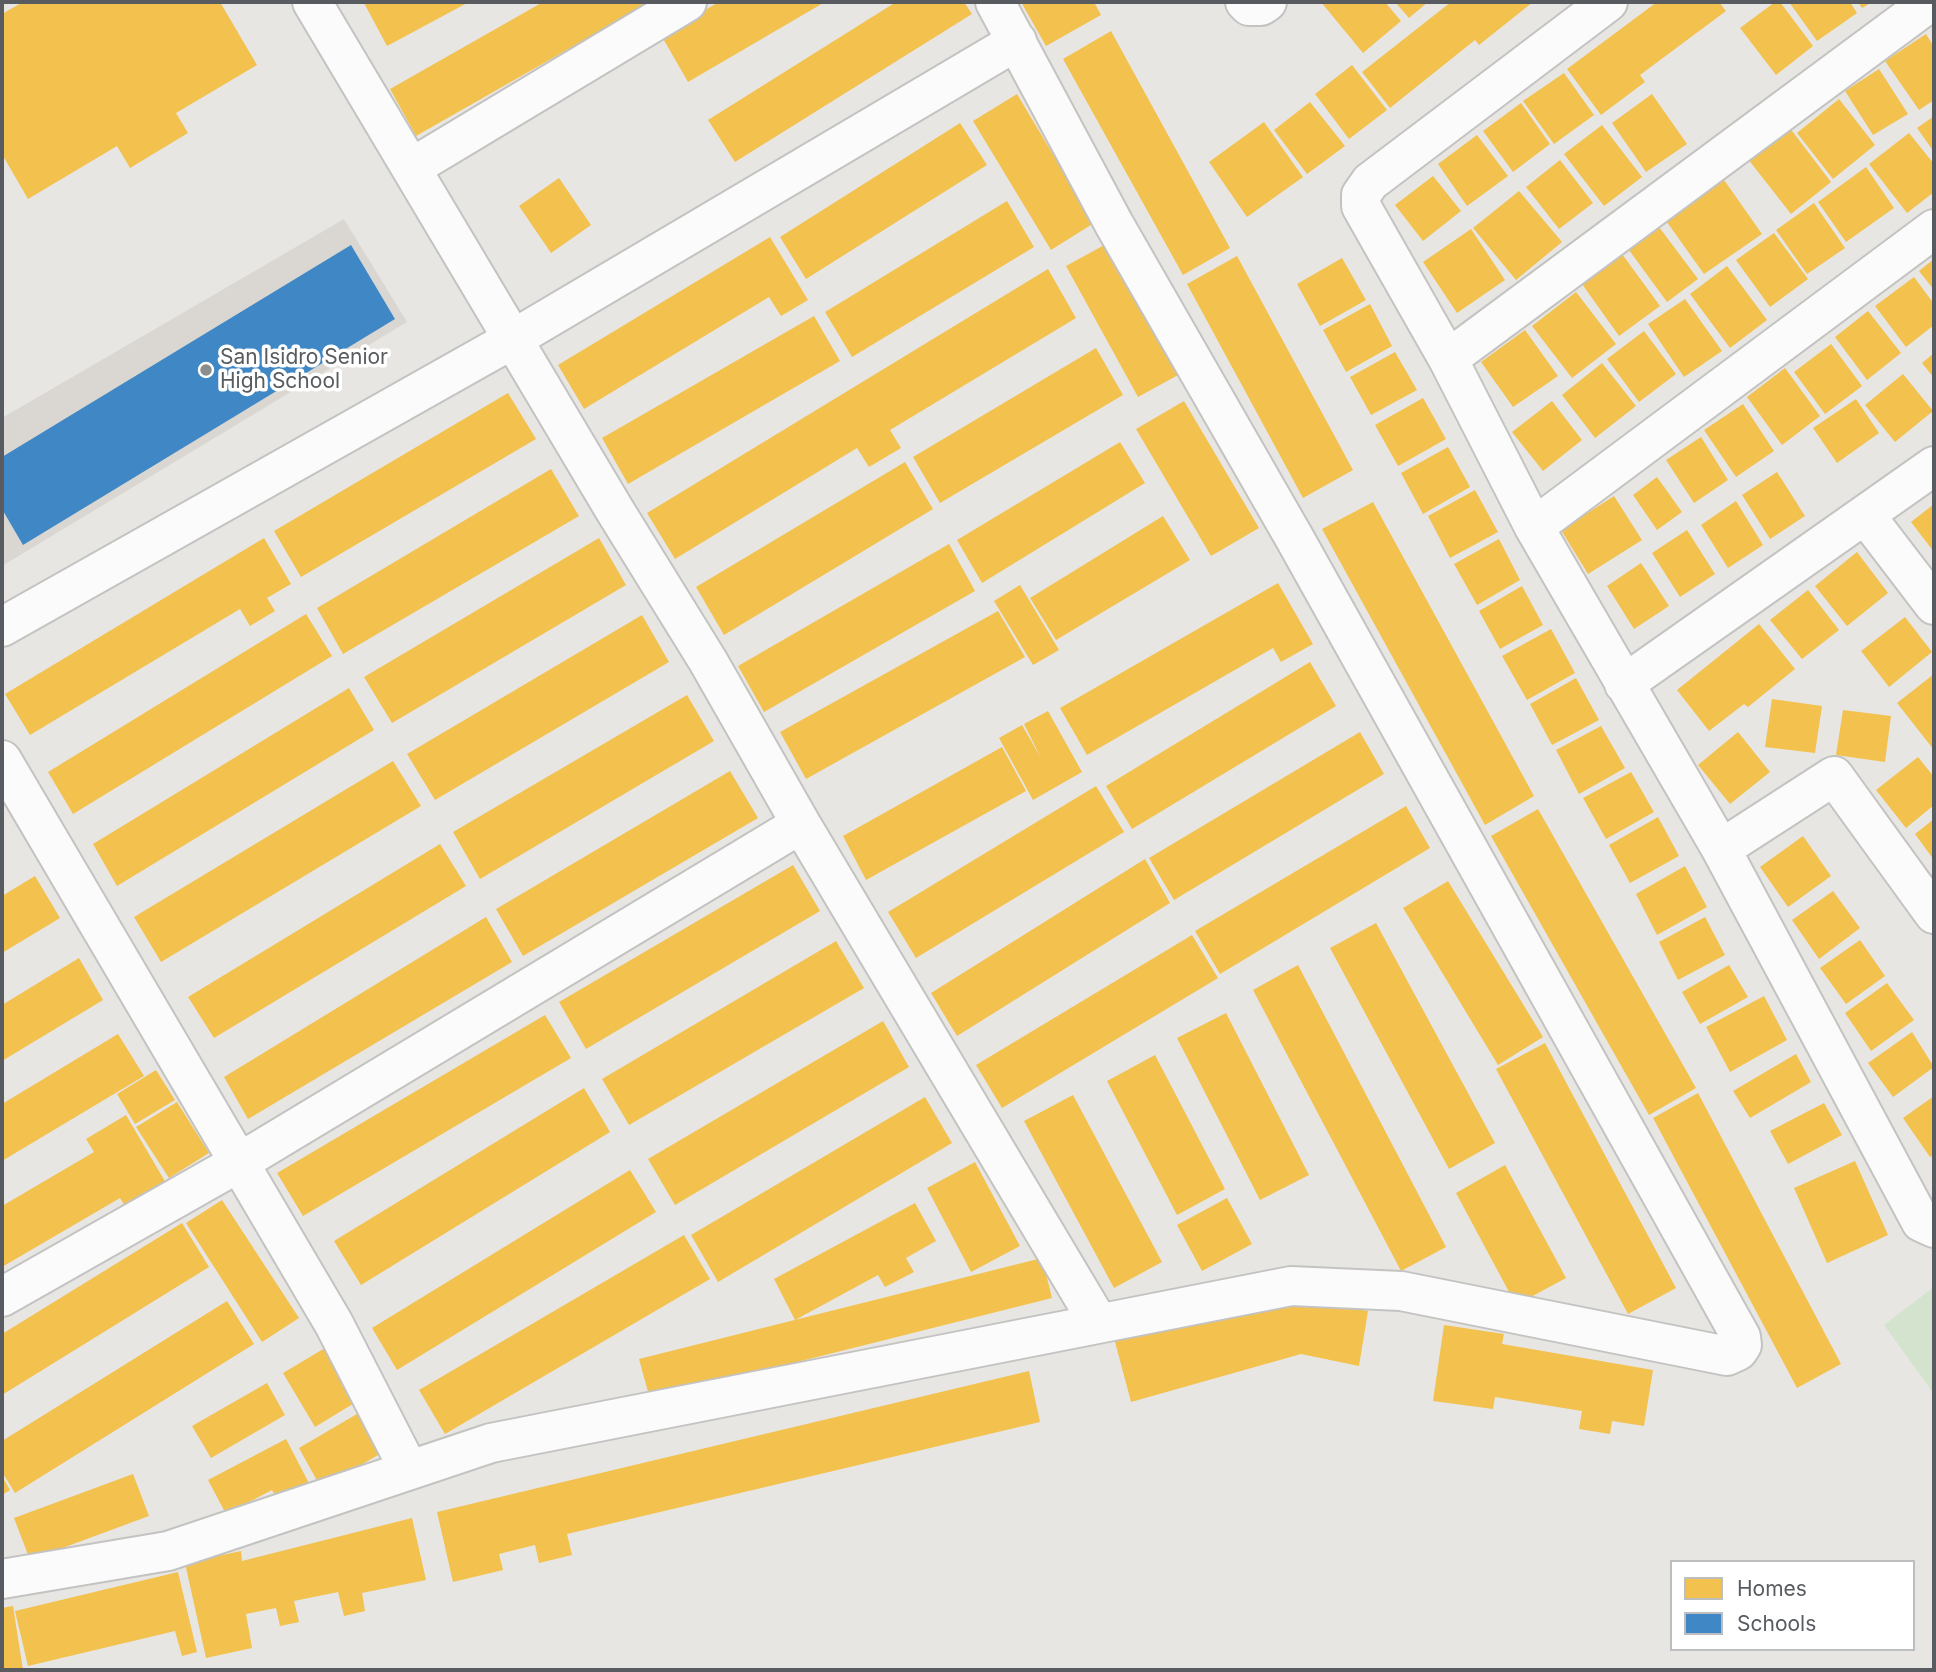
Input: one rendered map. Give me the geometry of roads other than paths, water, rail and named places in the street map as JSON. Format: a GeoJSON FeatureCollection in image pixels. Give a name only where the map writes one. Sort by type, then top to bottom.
{"type":"FeatureCollection","features":[{"type":"Feature","properties":{"kind":"street"},"geometry":{"type":"LineString","coordinates":[[411,167],[687,2]]}},
{"type":"Feature","properties":{"kind":"street"},"geometry":{"type":"LineString","coordinates":[[2,1579],[168,1551],[491,1443],[1291,1286],[1402,1291],[1727,1356],[1733,1355],[1742,1345],[1741,1337],[1301,551],[1114,224],[995,2]]}},
{"type":"Feature","properties":{"kind":"street"},"geometry":{"type":"LineString","coordinates":[[1245,2],[1250,6],[1261,6],[1267,2]]}},
{"type":"Feature","properties":{"kind":"street"},"geometry":{"type":"LineString","coordinates":[[1608,2],[1370,182],[1360,195],[1361,206],[1448,359],[1534,527],[1721,849],[1920,1222],[1934,1228]]}},
{"type":"Feature","properties":{"kind":"street"},"geometry":{"type":"LineString","coordinates":[[1448,359],[1930,2]]}},
{"type":"Feature","properties":{"kind":"street"},"geometry":{"type":"LineString","coordinates":[[323,5],[411,167],[708,661],[801,824],[1098,1322]]}},
{"type":"Feature","properties":{"kind":"street"},"geometry":{"type":"LineString","coordinates":[[2,627],[513,339],[1017,41]]}},
{"type":"Feature","properties":{"kind":"street"},"geometry":{"type":"LineString","coordinates":[[1534,527],[1934,229]]}},
{"type":"Feature","properties":{"kind":"street"},"geometry":{"type":"LineString","coordinates":[[1625,684],[1867,516],[1934,466]]}},
{"type":"Feature","properties":{"kind":"street"},"geometry":{"type":"LineString","coordinates":[[1867,516],[1934,605]]}},
{"type":"Feature","properties":{"kind":"street"},"geometry":{"type":"LineString","coordinates":[[2,760],[334,1324],[409,1470]]}},
{"type":"Feature","properties":{"kind":"street"},"geometry":{"type":"LineString","coordinates":[[1721,849],[1833,776],[1934,914]]}},
{"type":"Feature","properties":{"kind":"street"},"geometry":{"type":"LineString","coordinates":[[2,1297],[240,1162],[801,824]]}},
{"type":"Feature","properties":{"kind":"place","name":"San Isidro Senior High School"},"geometry":{"type":"Point","coordinates":[206,370]}}]}
